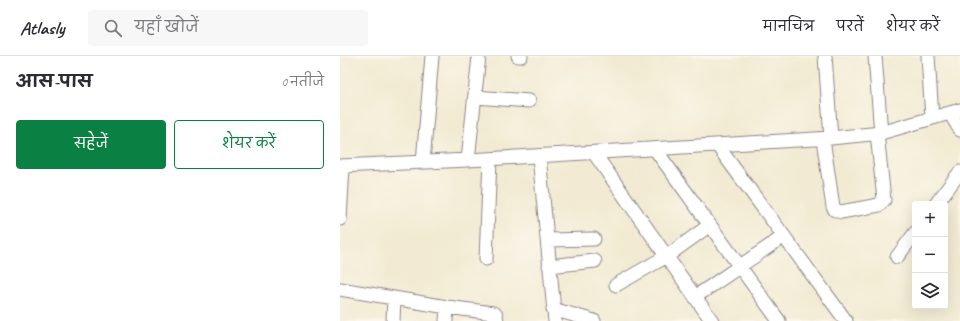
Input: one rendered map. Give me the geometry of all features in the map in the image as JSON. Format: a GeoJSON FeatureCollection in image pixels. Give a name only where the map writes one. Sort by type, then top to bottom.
{"type":"FeatureCollection","features":[{"type":"Feature","properties":{"kind":"street"},"geometry":{"type":"LineString","coordinates":[[423,162],[432,56]]}},
{"type":"Feature","properties":{"kind":"street"},"geometry":{"type":"LineString","coordinates":[[468,160],[479,56]]}},
{"type":"Feature","properties":{"kind":"street"},"geometry":{"type":"LineString","coordinates":[[825,56],[827,138],[833,207],[835,210],[841,212],[879,205],[884,200],[875,56]]}},
{"type":"Feature","properties":{"kind":"street"},"geometry":{"type":"LineString","coordinates":[[928,56],[932,118]]}},
{"type":"Feature","properties":{"kind":"street"},"geometry":{"type":"LineString","coordinates":[[475,97],[529,101]]}},
{"type":"Feature","properties":{"kind":"street"},"geometry":{"type":"LineString","coordinates":[[340,219],[342,166],[594,153],[827,138],[879,133],[955,112],[960,130]]}},
{"type":"Feature","properties":{"kind":"street"},"geometry":{"type":"LineString","coordinates":[[717,145],[846,321]]}},
{"type":"Feature","properties":{"kind":"street"},"geometry":{"type":"LineString","coordinates":[[655,149],[779,321]]}},
{"type":"Feature","properties":{"kind":"street"},"geometry":{"type":"LineString","coordinates":[[594,153],[712,321]]}},
{"type":"Feature","properties":{"kind":"street"},"geometry":{"type":"LineString","coordinates":[[539,156],[554,315],[594,321]]}},
{"type":"Feature","properties":{"kind":"street"},"geometry":{"type":"LineString","coordinates":[[486,259],[490,159]]}},
{"type":"Feature","properties":{"kind":"street"},"geometry":{"type":"LineString","coordinates":[[938,201],[960,172]]}},
{"type":"Feature","properties":{"kind":"street"},"geometry":{"type":"LineString","coordinates":[[616,285],[666,256],[710,225]]}},
{"type":"Feature","properties":{"kind":"street"},"geometry":{"type":"LineString","coordinates":[[695,297],[784,236]]}},
{"type":"Feature","properties":{"kind":"street"},"geometry":{"type":"LineString","coordinates":[[896,257],[912,237]]}},
{"type":"Feature","properties":{"kind":"street"},"geometry":{"type":"LineString","coordinates":[[547,240],[594,239]]}},
{"type":"Feature","properties":{"kind":"street"},"geometry":{"type":"LineString","coordinates":[[550,266],[595,261]]}},
{"type":"Feature","properties":{"kind":"street"},"geometry":{"type":"LineString","coordinates":[[340,289],[492,313],[496,315],[497,321]]}},
{"type":"Feature","properties":{"kind":"street"},"geometry":{"type":"LineString","coordinates":[[393,321],[394,298]]}},
{"type":"Feature","properties":{"kind":"street"},"geometry":{"type":"LineString","coordinates":[[446,321],[447,307]]}}]}
